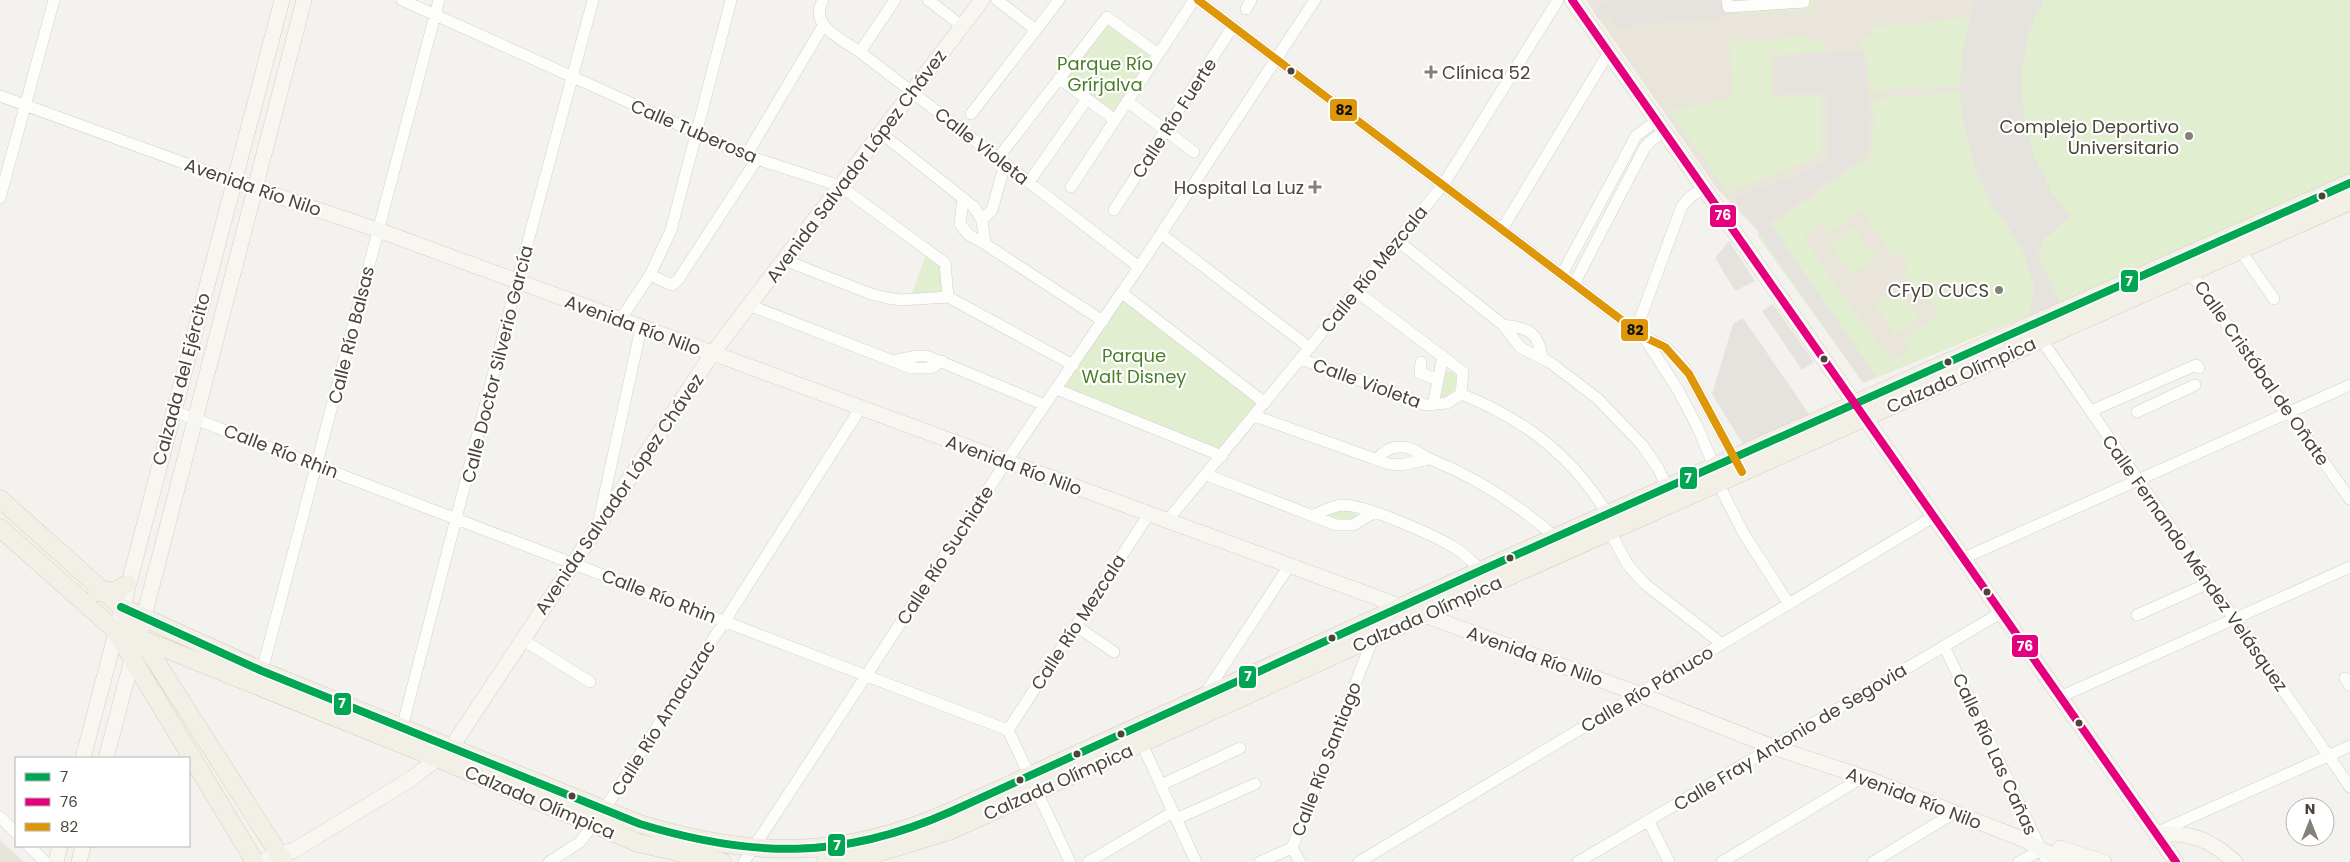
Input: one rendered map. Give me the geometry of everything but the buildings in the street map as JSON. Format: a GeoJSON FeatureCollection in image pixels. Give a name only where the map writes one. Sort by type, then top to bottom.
{"type":"FeatureCollection","features":[{"type":"Feature","properties":{"kind":"main road","name":"Calzada Olímpica"},"geometry":{"type":"LineString","coordinates":[[115,630],[445,753],[674,835],[748,855],[815,848],[885,836],[929,822],[1142,744],[1422,615],[1609,523],[2346,197]]}},
{"type":"Feature","properties":{"kind":"main road","name":"Calzada Olímpica"},"geometry":{"type":"LineString","coordinates":[[1861,410],[2041,339],[2240,250],[2346,197]]}},
{"type":"Feature","properties":{"kind":"main road","name":"Calzada Olímpica"},"geometry":{"type":"LineString","coordinates":[[826,862],[852,860],[903,847],[949,831],[1033,784],[1204,697],[1556,538],[1609,523],[1667,487],[1716,475]]}},
{"type":"Feature","properties":{"kind":"main road"},"geometry":{"type":"LineString","coordinates":[[0,499],[121,607],[139,638],[285,857]]}},
{"type":"Feature","properties":{"kind":"main road"},"geometry":{"type":"LineString","coordinates":[[0,528],[115,630],[255,862]]}},
{"type":"Feature","properties":{"kind":"main road"},"geometry":{"type":"LineString","coordinates":[[72,591],[106,593],[118,590],[127,584]]}},
{"type":"Feature","properties":{"kind":"main road","name":"Calzada Olímpica"},"geometry":{"type":"LineString","coordinates":[[121,607],[262,671],[402,728],[445,753],[593,825],[638,843],[722,862]]}},
{"type":"Feature","properties":{"kind":"street"},"geometry":{"type":"LineString","coordinates":[[0,198],[54,0]]}},
{"type":"Feature","properties":{"kind":"street","name":"Calzada del Ejército"},"geometry":{"type":"LineString","coordinates":[[82,757],[282,0]]}},
{"type":"Feature","properties":{"kind":"street","name":"Calzada del Ejército"},"geometry":{"type":"LineString","coordinates":[[106,757],[139,638],[304,0]]}},
{"type":"Feature","properties":{"kind":"street","name":"Calle Tuberosa"},"geometry":{"type":"LineString","coordinates":[[402,0],[695,132],[752,156],[840,186],[945,263],[948,297]]}},
{"type":"Feature","properties":{"kind":"street","name":"Calle Río Balsas"},"geometry":{"type":"LineString","coordinates":[[262,671],[318,465],[439,0]]}},
{"type":"Feature","properties":{"kind":"street","name":"Calle Doctor Silverio García"},"geometry":{"type":"LineString","coordinates":[[402,728],[517,282],[593,0]]}},
{"type":"Feature","properties":{"kind":"street"},"geometry":{"type":"LineString","coordinates":[[620,320],[650,275],[671,230],[695,132],[732,0]]}},
{"type":"Feature","properties":{"kind":"street"},"geometry":{"type":"LineString","coordinates":[[650,275],[672,285],[678,280],[752,156],[823,26],[818,17],[819,6],[823,0]]}},
{"type":"Feature","properties":{"kind":"street"},"geometry":{"type":"LineString","coordinates":[[860,52],[895,0]]}},
{"type":"Feature","properties":{"kind":"street"},"geometry":{"type":"LineString","coordinates":[[928,0],[962,26]]}},
{"type":"Feature","properties":{"kind":"street","name":"Avenida Salvador López Chávez"},"geometry":{"type":"LineString","coordinates":[[262,862],[285,857],[411,779],[445,753],[523,640],[712,354],[982,0]]}},
{"type":"Feature","properties":{"kind":"street"},"geometry":{"type":"LineString","coordinates":[[997,0],[1036,30]]}},
{"type":"Feature","properties":{"kind":"street"},"geometry":{"type":"LineString","coordinates":[[971,114],[1059,0]]}},
{"type":"Feature","properties":{"kind":"street"},"geometry":{"type":"LineString","coordinates":[[1071,187],[1194,0]]}},
{"type":"Feature","properties":{"kind":"street"},"geometry":{"type":"LineString","coordinates":[[1198,0],[1640,334],[1665,347],[1678,359],[1689,374],[1739,465]]}},
{"type":"Feature","properties":{"kind":"street","name":"Calle Río Suchiate"},"geometry":{"type":"LineString","coordinates":[[748,855],[1006,462],[1122,293],[1315,0]]}},
{"type":"Feature","properties":{"kind":"street","name":"Calle Río Mezcala"},"geometry":{"type":"LineString","coordinates":[[1167,521],[1207,475],[1443,185],[1558,0]]}},
{"type":"Feature","properties":{"kind":"street"},"geometry":{"type":"LineString","coordinates":[[1572,0],[2176,862]]}},
{"type":"Feature","properties":{"kind":"street"},"geometry":{"type":"LineString","coordinates":[[1727,0],[1728,8],[1804,2],[1804,0]]}},
{"type":"Feature","properties":{"kind":"street"},"geometry":{"type":"LineString","coordinates":[[982,220],[992,210],[1002,161],[1059,78],[1107,16],[1158,54]]}},
{"type":"Feature","properties":{"kind":"street","name":"Calle Violeta"},"geometry":{"type":"LineString","coordinates":[[823,26],[860,52],[1139,267]]}},
{"type":"Feature","properties":{"kind":"street","name":"Calle Río Fuerte"},"geometry":{"type":"LineString","coordinates":[[1114,210],[1233,26]]}},
{"type":"Feature","properties":{"kind":"street"},"geometry":{"type":"LineString","coordinates":[[1502,229],[1609,52]]}},
{"type":"Feature","properties":{"kind":"street"},"geometry":{"type":"LineString","coordinates":[[1059,78],[1115,120]]}},
{"type":"Feature","properties":{"kind":"street","name":"Avenida Río Nilo"},"geometry":{"type":"LineString","coordinates":[[0,96],[233,182],[256,188],[378,230],[860,409],[1639,694],[1773,747],[1863,777],[2072,862]]}},
{"type":"Feature","properties":{"kind":"street"},"geometry":{"type":"LineString","coordinates":[[1029,182],[1087,99]]}},
{"type":"Feature","properties":{"kind":"street"},"geometry":{"type":"LineString","coordinates":[[1127,101],[1194,152]]}},
{"type":"Feature","properties":{"kind":"street"},"geometry":{"type":"LineString","coordinates":[[1562,274],[1636,136],[1661,126]]}},
{"type":"Feature","properties":{"kind":"street"},"geometry":{"type":"LineString","coordinates":[[1574,284],[1645,148],[1661,126]]}},
{"type":"Feature","properties":{"kind":"street"},"geometry":{"type":"LineString","coordinates":[[881,133],[974,207],[982,220],[985,244]]}},
{"type":"Feature","properties":{"kind":"street"},"geometry":{"type":"LineString","coordinates":[[1640,334],[1682,206],[1691,196],[1705,188]]}},
{"type":"Feature","properties":{"kind":"street"},"geometry":{"type":"LineString","coordinates":[[963,198],[960,224],[969,235],[1103,321]]}},
{"type":"Feature","properties":{"kind":"street","name":"Calle Violeta"},"geometry":{"type":"LineString","coordinates":[[1161,234],[1310,348]]}},
{"type":"Feature","properties":{"kind":"street"},"geometry":{"type":"LineString","coordinates":[[1398,241],[1503,326],[1521,348],[1542,358],[1574,378],[1618,418],[1658,468],[1667,487]]}},
{"type":"Feature","properties":{"kind":"street"},"geometry":{"type":"LineString","coordinates":[[2240,250],[2274,299]]}},
{"type":"Feature","properties":{"kind":"street"},"geometry":{"type":"LineString","coordinates":[[784,260],[871,294],[887,298],[901,300],[948,297],[961,302],[1073,365]]}},
{"type":"Feature","properties":{"kind":"street","name":"Calle Cristóbal de Oñate"},"geometry":{"type":"LineString","coordinates":[[2190,272],[2350,499]]}},
{"type":"Feature","properties":{"kind":"street"},"geometry":{"type":"LineString","coordinates":[[1356,291],[1443,356],[1463,372],[1461,394],[1451,401],[1434,405],[1443,356]]}},
{"type":"Feature","properties":{"kind":"street"},"geometry":{"type":"LineString","coordinates":[[1122,293],[1265,403]]}},
{"type":"Feature","properties":{"kind":"street"},"geometry":{"type":"LineString","coordinates":[[749,305],[892,361],[921,369],[931,368],[942,362],[1045,405]]}},
{"type":"Feature","properties":{"kind":"street"},"geometry":{"type":"LineString","coordinates":[[1503,326],[1520,327],[1534,335],[1540,344],[1542,358]]}},
{"type":"Feature","properties":{"kind":"street"},"geometry":{"type":"LineString","coordinates":[[598,526],[641,328]]}},
{"type":"Feature","properties":{"kind":"street"},"geometry":{"type":"LineString","coordinates":[[1640,334],[1678,390],[1697,426],[1716,475],[1744,534],[1789,604]]}},
{"type":"Feature","properties":{"kind":"street","name":"Calle Fernando Méndez Velásquez"},"geometry":{"type":"LineString","coordinates":[[2041,339],[2350,787]]}},
{"type":"Feature","properties":{"kind":"street","name":"Calle Violeta"},"geometry":{"type":"LineString","coordinates":[[1301,359],[1426,405],[1434,405]]}},
{"type":"Feature","properties":{"kind":"street"},"geometry":{"type":"LineString","coordinates":[[1421,362],[1420,373],[1438,380]]}},
{"type":"Feature","properties":{"kind":"street"},"geometry":{"type":"LineString","coordinates":[[2091,412],[2196,365],[2199,368]]}},
{"type":"Feature","properties":{"kind":"street"},"geometry":{"type":"LineString","coordinates":[[2166,378],[2173,394]]}},
{"type":"Feature","properties":{"kind":"street"},"geometry":{"type":"LineString","coordinates":[[2137,412],[2195,385]]}},
{"type":"Feature","properties":{"kind":"street"},"geometry":{"type":"LineString","coordinates":[[1964,558],[2350,385]]}},
{"type":"Feature","properties":{"kind":"street"},"geometry":{"type":"LineString","coordinates":[[1056,389],[1222,456]]}},
{"type":"Feature","properties":{"kind":"street"},"geometry":{"type":"LineString","coordinates":[[1461,394],[1515,420],[1547,442],[1575,468],[1594,492],[1628,565],[1645,584],[1722,644]]}},
{"type":"Feature","properties":{"kind":"street","name":"Calle Río Amacuzac"},"geometry":{"type":"LineString","coordinates":[[549,862],[580,842],[604,810],[860,409]]}},
{"type":"Feature","properties":{"kind":"street","name":"Calle Río Rhin"},"geometry":{"type":"LineString","coordinates":[[174,411],[866,674],[1008,730]]}},
{"type":"Feature","properties":{"kind":"street"},"geometry":{"type":"LineString","coordinates":[[1255,416],[1389,464],[1402,465],[1429,458]]}},
{"type":"Feature","properties":{"kind":"street"},"geometry":{"type":"LineString","coordinates":[[1376,460],[1384,452],[1396,447],[1412,448],[1478,481],[1535,520],[1556,538]]}},
{"type":"Feature","properties":{"kind":"street"},"geometry":{"type":"LineString","coordinates":[[1207,475],[1336,525],[1348,527],[1373,513]]}},
{"type":"Feature","properties":{"kind":"street"},"geometry":{"type":"LineString","coordinates":[[1314,515],[1332,507],[1344,505],[1373,513],[1440,540],[1456,549],[1482,570]]}},
{"type":"Feature","properties":{"kind":"street","name":"Calle Río Mezcala"},"geometry":{"type":"LineString","coordinates":[[1008,730],[1149,514]]}},
{"type":"Feature","properties":{"kind":"street","name":"Calle Río Pánuco"},"geometry":{"type":"LineString","coordinates":[[1359,862],[1935,516]]}},
{"type":"Feature","properties":{"kind":"street"},"geometry":{"type":"LineString","coordinates":[[1204,697],[1289,566]]}},
{"type":"Feature","properties":{"kind":"street"},"geometry":{"type":"LineString","coordinates":[[2060,697],[2350,567]]}},
{"type":"Feature","properties":{"kind":"street"},"geometry":{"type":"LineString","coordinates":[[2137,615],[2209,583]]}},
{"type":"Feature","properties":{"kind":"street","name":"Calle Fray Antonio de Segovia"},"geometry":{"type":"LineString","coordinates":[[1578,862],[1596,857],[1648,820],[2002,612]]}},
{"type":"Feature","properties":{"kind":"street"},"geometry":{"type":"LineString","coordinates":[[1076,626],[1114,652]]}},
{"type":"Feature","properties":{"kind":"street","name":"Calle Río Santiago"},"geometry":{"type":"LineString","coordinates":[[1260,862],[1292,848],[1373,638]]}},
{"type":"Feature","properties":{"kind":"street"},"geometry":{"type":"LineString","coordinates":[[523,640],[590,682]]}},
{"type":"Feature","properties":{"kind":"street","name":"Calle Río Las Cañas"},"geometry":{"type":"LineString","coordinates":[[1944,646],[2037,848]]}},
{"type":"Feature","properties":{"kind":"street"},"geometry":{"type":"LineString","coordinates":[[1008,730],[1070,862]]}},
{"type":"Feature","properties":{"kind":"street"},"geometry":{"type":"LineString","coordinates":[[1142,744],[1196,862]]}},
{"type":"Feature","properties":{"kind":"street"},"geometry":{"type":"LineString","coordinates":[[2156,834],[2350,746]]}},
{"type":"Feature","properties":{"kind":"street"},"geometry":{"type":"LineString","coordinates":[[1161,785],[1240,748]]}},
{"type":"Feature","properties":{"kind":"street"},"geometry":{"type":"LineString","coordinates":[[1722,862],[1863,777]]}},
{"type":"Feature","properties":{"kind":"street"},"geometry":{"type":"LineString","coordinates":[[1088,862],[1175,816],[1255,784]]}},
{"type":"Feature","properties":{"kind":"street"},"geometry":{"type":"LineString","coordinates":[[1873,862],[1954,813]]}},
{"type":"Feature","properties":{"kind":"street"},"geometry":{"type":"LineString","coordinates":[[0,817],[15,832]]}},
{"type":"Feature","properties":{"kind":"street"},"geometry":{"type":"LineString","coordinates":[[1648,820],[1669,862]]}},
{"type":"Feature","properties":{"kind":"street"},"geometry":{"type":"LineString","coordinates":[[2156,834],[2187,834],[2224,852],[2236,862]]}},
{"type":"Feature","properties":{"kind":"street"},"geometry":{"type":"LineString","coordinates":[[30,847],[45,862]]}},
{"type":"Feature","properties":{"kind":"street"},"geometry":{"type":"LineString","coordinates":[[56,862],[60,847]]}},
{"type":"Feature","properties":{"kind":"street"},"geometry":{"type":"LineString","coordinates":[[81,862],[84,847]]}},
{"type":"Feature","properties":{"kind":"street"},"geometry":{"type":"LineString","coordinates":[[1292,848],[1300,862]]}},
{"type":"Feature","properties":{"kind":"street"},"geometry":{"type":"LineString","coordinates":[[2019,862],[2037,848]]}},
{"type":"Feature","properties":{"kind":"street","name":"Avenida Río Nilo"},"geometry":{"type":"LineString","coordinates":[[2037,848],[2104,862]]}},
{"type":"Feature","properties":{"kind":"shaded area"},"geometry":{"type":"Polygon","coordinates":[[[1586,0],[2044,0],[2060,303],[1863,383],[1757,230],[1718,190],[1586,0]]]}},
{"type":"Feature","properties":{"kind":"shaded area"},"geometry":{"type":"Polygon","coordinates":[[[1626,0],[1724,0],[1726,18],[1641,24],[1619,28],[1609,15],[1599,20],[1593,12],[1608,2],[1626,0]]]}},
{"type":"Feature","properties":{"kind":"shaded area"},"geometry":{"type":"Polygon","coordinates":[[[1975,0],[2044,0],[2029,30],[2021,74],[2024,118],[2033,154],[2052,193],[2071,216],[2043,240],[2038,255],[2060,303],[2030,315],[2034,286],[2023,251],[2005,221],[1991,204],[1977,173],[1963,123],[1960,92],[1962,55],[1975,0]]]}},
{"type":"Feature","properties":{"kind":"shaded area"},"geometry":{"type":"Polygon","coordinates":[[[1863,51],[1871,119],[1866,154],[1769,222],[1876,376],[1863,383],[1734,197],[1794,177],[1824,160],[1830,151],[1827,93],[1777,94],[1776,58],[1863,51]]]}},
{"type":"Feature","properties":{"kind":"shaded area"},"geometry":{"type":"Polygon","coordinates":[[[1729,241],[1755,281],[1735,291],[1715,258],[1729,241]]]}},
{"type":"Feature","properties":{"kind":"shaded area"},"geometry":{"type":"Polygon","coordinates":[[[1773,304],[1814,362],[1802,370],[1762,311],[1773,304]]]}},
{"type":"Feature","properties":{"kind":"shaded area"},"geometry":{"type":"Polygon","coordinates":[[[1743,318],[1809,414],[1744,446],[1712,394],[1733,324],[1743,318]]]}},
{"type":"Feature","properties":{"kind":"shaded area"},"geometry":{"type":"Polygon","coordinates":[[[0,840],[24,862],[0,862],[0,840]]]}},
{"type":"Feature","properties":{"kind":"green space"},"geometry":{"type":"Polygon","coordinates":[[[1732,0],[1812,0],[1813,10],[1733,14],[1732,0]]]}},
{"type":"Feature","properties":{"kind":"green space","name":"Complejo Deportivo Universitario"},"geometry":{"type":"Polygon","coordinates":[[[2044,0],[2350,0],[2350,173],[2060,303],[2038,255],[2043,240],[2071,216],[2053,195],[2040,170],[2031,146],[2022,96],[2022,71],[2026,47],[2033,23],[2044,0]]]}},
{"type":"Feature","properties":{"kind":"green space"},"geometry":{"type":"Polygon","coordinates":[[[1970,17],[1962,55],[1961,86],[1870,91],[1865,50],[1858,50],[1861,37],[1873,36],[1872,27],[1931,23],[1931,20],[1970,17]]]}},
{"type":"Feature","properties":{"kind":"green space","name":"Parque Río Grírjalva"},"geometry":{"type":"Polygon","coordinates":[[[1108,23],[1150,55],[1112,116],[1064,79],[1108,23]]]}},
{"type":"Feature","properties":{"kind":"green space"},"geometry":{"type":"Polygon","coordinates":[[[1811,36],[1813,41],[1824,41],[1825,51],[1771,55],[1773,98],[1822,96],[1822,151],[1806,162],[1728,192],[1669,111],[1733,97],[1729,42],[1811,36]]]}},
{"type":"Feature","properties":{"kind":"green space"},"geometry":{"type":"Polygon","coordinates":[[[1960,92],[1967,141],[1991,204],[2005,221],[2023,251],[2034,286],[2030,315],[1863,383],[1757,235],[1870,157],[1875,120],[1872,99],[1960,92]],[[1861,211],[1829,233],[1821,223],[1803,236],[1856,314],[1892,362],[1910,349],[1903,339],[1939,314],[1925,295],[1921,298],[1902,272],[1909,267],[1899,252],[1893,256],[1861,211]]]}},
{"type":"Feature","properties":{"kind":"green space"},"geometry":{"type":"Polygon","coordinates":[[[1854,227],[1875,258],[1851,275],[1830,244],[1854,227]]]}},
{"type":"Feature","properties":{"kind":"green space"},"geometry":{"type":"Polygon","coordinates":[[[927,251],[944,264],[947,296],[910,299],[927,251]]]}},
{"type":"Feature","properties":{"kind":"green space"},"geometry":{"type":"Polygon","coordinates":[[[1898,288],[1920,319],[1896,336],[1875,304],[1898,288]]]}},
{"type":"Feature","properties":{"kind":"green space","name":"Parque Walt Disney"},"geometry":{"type":"Polygon","coordinates":[[[1122,293],[1265,403],[1222,456],[1056,389],[1122,293]]]}},
{"type":"Feature","properties":{"kind":"green space"},"geometry":{"type":"Polygon","coordinates":[[[1446,371],[1454,372],[1457,378],[1452,396],[1445,399],[1440,396],[1446,371]]]}},
{"type":"Feature","properties":{"kind":"green space"},"geometry":{"type":"Polygon","coordinates":[[[1341,509],[1355,513],[1358,516],[1348,526],[1326,519],[1326,515],[1341,509]]]}},
{"type":"Feature","properties":{"kind":"transit line","name":"82"},"geometry":{"type":"LineString","coordinates":[[1198,0],[1644,337],[1665,347],[1689,374],[1742,472]]}},
{"type":"Feature","properties":{"kind":"transit line","name":"76"},"geometry":{"type":"LineString","coordinates":[[1572,0],[2176,862]]}},
{"type":"Feature","properties":{"kind":"transit line","name":"7"},"geometry":{"type":"LineString","coordinates":[[121,607],[262,671],[640,824],[720,843],[759,848],[796,849],[834,846],[872,839],[910,828],[950,812],[1482,570],[2350,183]]}},
{"type":"Feature","properties":{"kind":"place","name":"Clínica 52"},"geometry":{"type":"Point","coordinates":[1431,72]}},
{"type":"Feature","properties":{"kind":"place","name":"Complejo Deportivo Universitario"},"geometry":{"type":"Point","coordinates":[2189,136]}},
{"type":"Feature","properties":{"kind":"place","name":"Hospital La Luz"},"geometry":{"type":"Point","coordinates":[1315,187]}},
{"type":"Feature","properties":{"kind":"place","name":"CFyD CUCS"},"geometry":{"type":"Point","coordinates":[1999,290]}}]}
